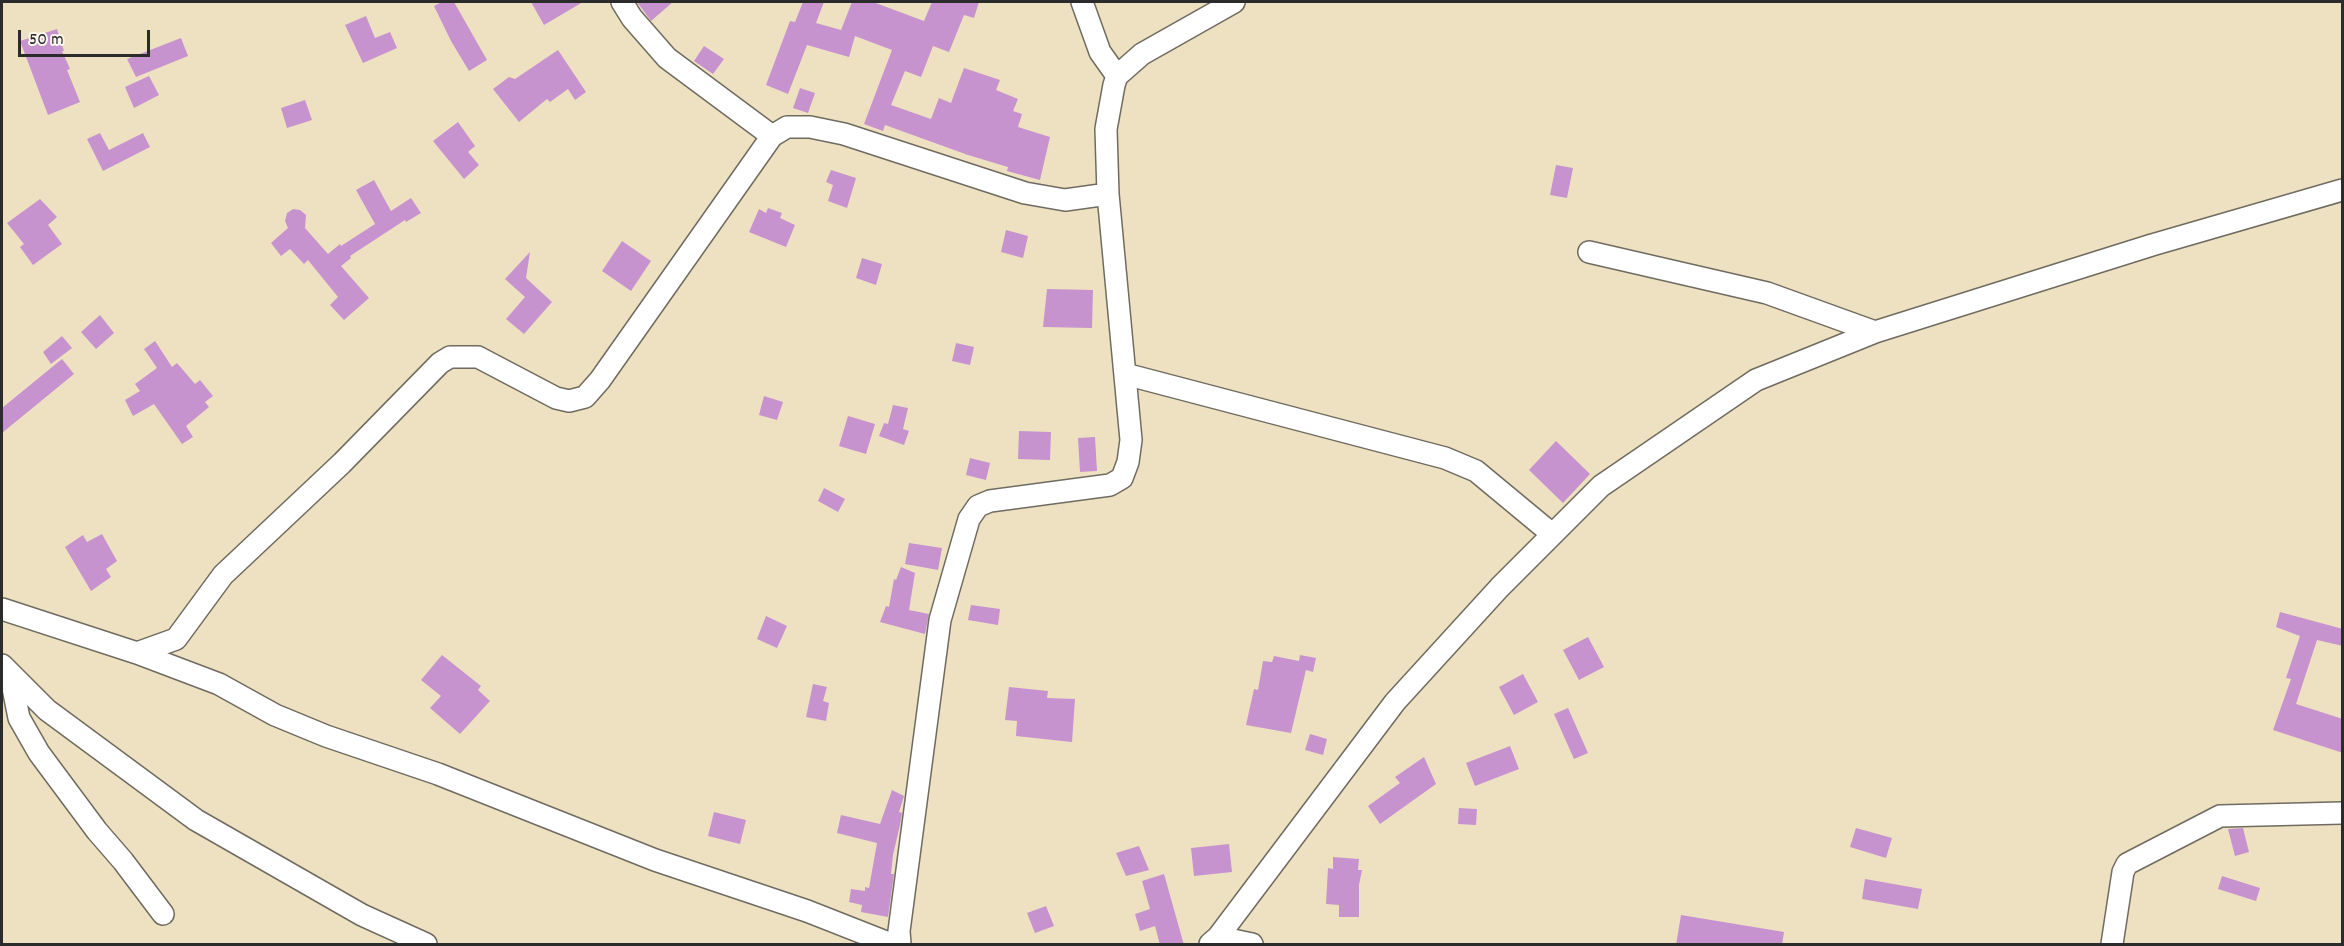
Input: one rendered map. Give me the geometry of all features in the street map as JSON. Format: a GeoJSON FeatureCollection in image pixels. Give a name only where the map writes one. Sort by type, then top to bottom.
{"type":"FeatureCollection","features":[{"type":"Feature","properties":{"kind":"street"},"geometry":{"type":"LineString","coordinates":[[622,2],[632,18],[667,58],[772,136]]}},
{"type":"Feature","properties":{"kind":"street"},"geometry":{"type":"LineString","coordinates":[[1082,2],[1100,52],[1117,76]]}},
{"type":"Feature","properties":{"kind":"street"},"geometry":{"type":"LineString","coordinates":[[900,945],[901,920],[940,620],[969,519],[978,506],[990,501],[1110,485],[1122,478],[1128,462],[1131,440],[1108,194],[1106,129],[1109,103],[1117,76],[1142,54],[1234,2]]}},
{"type":"Feature","properties":{"kind":"street"},"geometry":{"type":"LineString","coordinates":[[137,653],[176,639],[223,575],[342,463],[440,363],[450,357],[478,357],[556,398],[569,401],[585,397],[600,380],[772,136],[787,127],[810,127],[844,134],[1026,193],[1065,200],[1108,194]]}},
{"type":"Feature","properties":{"kind":"street"},"geometry":{"type":"LineString","coordinates":[[1214,941],[1395,702],[1500,587],[1601,486],[1756,380],[1875,332],[2152,245],[2343,190]]}},
{"type":"Feature","properties":{"kind":"street"},"geometry":{"type":"LineString","coordinates":[[1589,252],[1767,293],[1875,332]]}},
{"type":"Feature","properties":{"kind":"street"},"geometry":{"type":"LineString","coordinates":[[1125,374],[1445,458],[1476,471],[1552,534]]}},
{"type":"Feature","properties":{"kind":"street"},"geometry":{"type":"LineString","coordinates":[[2,609],[137,653],[219,684],[275,715],[326,736],[438,774],[655,860],[807,911],[891,945]]}},
{"type":"Feature","properties":{"kind":"street"},"geometry":{"type":"LineString","coordinates":[[6,669],[19,718],[39,753],[163,914]]}},
{"type":"Feature","properties":{"kind":"street"},"geometry":{"type":"LineString","coordinates":[[6,669],[47,710],[196,820],[362,915],[426,945]]}},
{"type":"Feature","properties":{"kind":"street"},"geometry":{"type":"LineString","coordinates":[[2112,945],[2123,872],[2127,864],[2220,816],[2343,813]]}},
{"type":"Feature","properties":{"kind":"street"},"geometry":{"type":"LineString","coordinates":[[1214,941],[1252,945]]}},
{"type":"Feature","properties":{"kind":"building"},"geometry":{"type":"Polygon","coordinates":[[[442,2],[454,2],[487,60],[469,71],[434,6],[442,2]]]}},
{"type":"Feature","properties":{"kind":"building"},"geometry":{"type":"Polygon","coordinates":[[[531,2],[583,2],[544,25],[531,2]]]}},
{"type":"Feature","properties":{"kind":"building"},"geometry":{"type":"Polygon","coordinates":[[[637,2],[673,2],[651,21],[637,2]]]}},
{"type":"Feature","properties":{"kind":"building"},"geometry":{"type":"Polygon","coordinates":[[[803,2],[824,2],[816,23],[841,30],[852,2],[873,2],[924,21],[932,2],[979,2],[974,18],[964,15],[949,52],[933,46],[921,77],[905,71],[891,105],[931,119],[939,98],[951,103],[964,68],[1000,80],[996,90],[1018,99],[1013,111],[1022,114],[1018,127],[1050,137],[1040,180],[1007,171],[1008,167],[885,125],[883,131],[864,124],[892,50],[855,36],[849,57],[807,45],[788,94],[766,85],[790,21],[795,22],[803,2]]]}},
{"type":"Feature","properties":{"kind":"building"},"geometry":{"type":"Polygon","coordinates":[[[366,16],[375,38],[390,32],[397,48],[363,63],[345,25],[366,16]]]}},
{"type":"Feature","properties":{"kind":"building"},"geometry":{"type":"Polygon","coordinates":[[[57,29],[64,51],[62,51],[70,69],[67,70],[80,102],[48,115],[20,41],[57,29]]]}},
{"type":"Feature","properties":{"kind":"building"},"geometry":{"type":"Polygon","coordinates":[[[181,38],[188,56],[136,77],[127,59],[181,38]]]}},
{"type":"Feature","properties":{"kind":"building"},"geometry":{"type":"Polygon","coordinates":[[[704,46],[724,59],[713,74],[694,61],[704,46]]]}},
{"type":"Feature","properties":{"kind":"building"},"geometry":{"type":"Polygon","coordinates":[[[558,50],[586,92],[575,100],[568,89],[550,102],[547,99],[519,122],[493,89],[509,77],[515,79],[558,50]]]}},
{"type":"Feature","properties":{"kind":"building"},"geometry":{"type":"Polygon","coordinates":[[[149,76],[159,95],[134,108],[125,87],[149,76]]]}},
{"type":"Feature","properties":{"kind":"building"},"geometry":{"type":"Polygon","coordinates":[[[800,88],[815,93],[808,113],[793,108],[800,88]]]}},
{"type":"Feature","properties":{"kind":"building"},"geometry":{"type":"Polygon","coordinates":[[[305,100],[312,120],[287,128],[281,108],[305,100]]]}},
{"type":"Feature","properties":{"kind":"building"},"geometry":{"type":"Polygon","coordinates":[[[458,122],[475,146],[468,152],[479,165],[464,179],[433,141],[458,122]]]}},
{"type":"Feature","properties":{"kind":"building"},"geometry":{"type":"Polygon","coordinates":[[[100,133],[109,150],[143,133],[150,147],[103,171],[87,139],[100,133]]]}},
{"type":"Feature","properties":{"kind":"building"},"geometry":{"type":"Polygon","coordinates":[[[1556,165],[1573,168],[1567,198],[1550,195],[1556,165]]]}},
{"type":"Feature","properties":{"kind":"building"},"geometry":{"type":"Polygon","coordinates":[[[831,170],[856,178],[847,208],[828,201],[833,185],[826,182],[831,170]]]}},
{"type":"Feature","properties":{"kind":"building"},"geometry":{"type":"Polygon","coordinates":[[[374,180],[391,211],[411,198],[421,213],[406,222],[405,220],[350,256],[351,258],[341,266],[369,298],[344,320],[330,305],[338,297],[308,260],[304,264],[290,249],[281,256],[271,243],[288,228],[285,221],[287,213],[293,209],[300,210],[306,215],[305,228],[328,254],[340,244],[341,246],[375,224],[356,190],[374,180]]]}},
{"type":"Feature","properties":{"kind":"building"},"geometry":{"type":"Polygon","coordinates":[[[40,199],[57,217],[48,225],[62,244],[33,265],[20,247],[24,244],[7,223],[40,199]]]}},
{"type":"Feature","properties":{"kind":"building"},"geometry":{"type":"Polygon","coordinates":[[[768,208],[782,213],[780,218],[795,225],[786,247],[749,232],[759,209],[766,213],[768,208]]]}},
{"type":"Feature","properties":{"kind":"building"},"geometry":{"type":"Polygon","coordinates":[[[1006,230],[1028,236],[1023,258],[1001,252],[1006,230]]]}},
{"type":"Feature","properties":{"kind":"building"},"geometry":{"type":"Polygon","coordinates":[[[622,241],[651,261],[631,291],[602,271],[622,241]]]}},
{"type":"Feature","properties":{"kind":"building"},"geometry":{"type":"Polygon","coordinates":[[[530,252],[526,278],[552,302],[524,334],[506,319],[525,297],[505,279],[530,252]]]}},
{"type":"Feature","properties":{"kind":"building"},"geometry":{"type":"Polygon","coordinates":[[[862,258],[882,264],[876,285],[856,278],[862,258]]]}},
{"type":"Feature","properties":{"kind":"building"},"geometry":{"type":"Polygon","coordinates":[[[1047,289],[1093,290],[1092,328],[1043,327],[1047,289]]]}},
{"type":"Feature","properties":{"kind":"building"},"geometry":{"type":"Polygon","coordinates":[[[100,315],[114,333],[96,349],[81,332],[100,315]]]}},
{"type":"Feature","properties":{"kind":"building"},"geometry":{"type":"Polygon","coordinates":[[[62,336],[72,348],[51,364],[43,352],[62,336]]]}},
{"type":"Feature","properties":{"kind":"building"},"geometry":{"type":"Polygon","coordinates":[[[155,341],[172,367],[177,363],[195,384],[200,380],[213,396],[205,402],[209,407],[186,426],[193,437],[182,444],[154,404],[133,416],[125,400],[140,391],[135,384],[157,368],[144,349],[155,341]]]}},
{"type":"Feature","properties":{"kind":"building"},"geometry":{"type":"Polygon","coordinates":[[[956,343],[974,347],[970,365],[952,361],[956,343]]]}},
{"type":"Feature","properties":{"kind":"building"},"geometry":{"type":"Polygon","coordinates":[[[62,359],[74,374],[2,433],[2,408],[62,359]]]}},
{"type":"Feature","properties":{"kind":"building"},"geometry":{"type":"Polygon","coordinates":[[[764,396],[783,402],[777,420],[759,415],[764,396]]]}},
{"type":"Feature","properties":{"kind":"building"},"geometry":{"type":"Polygon","coordinates":[[[893,405],[908,408],[903,429],[909,431],[904,445],[879,436],[884,423],[888,424],[893,405]]]}},
{"type":"Feature","properties":{"kind":"building"},"geometry":{"type":"Polygon","coordinates":[[[848,416],[875,424],[866,454],[839,446],[848,416]]]}},
{"type":"Feature","properties":{"kind":"building"},"geometry":{"type":"Polygon","coordinates":[[[1019,431],[1051,432],[1050,460],[1018,459],[1019,431]]]}},
{"type":"Feature","properties":{"kind":"building"},"geometry":{"type":"Polygon","coordinates":[[[1095,437],[1097,471],[1080,472],[1078,438],[1095,437]]]}},
{"type":"Feature","properties":{"kind":"building"},"geometry":{"type":"Polygon","coordinates":[[[1556,441],[1590,474],[1563,503],[1529,470],[1556,441]]]}},
{"type":"Feature","properties":{"kind":"building"},"geometry":{"type":"Polygon","coordinates":[[[970,458],[990,463],[986,480],[966,475],[970,458]]]}},
{"type":"Feature","properties":{"kind":"building"},"geometry":{"type":"Polygon","coordinates":[[[824,488],[845,499],[838,512],[818,501],[824,488]]]}},
{"type":"Feature","properties":{"kind":"building"},"geometry":{"type":"Polygon","coordinates":[[[102,534],[117,561],[106,569],[111,577],[91,591],[65,547],[83,535],[87,542],[102,534]]]}},
{"type":"Feature","properties":{"kind":"building"},"geometry":{"type":"Polygon","coordinates":[[[909,543],[942,548],[938,570],[905,564],[909,543]]]}},
{"type":"Feature","properties":{"kind":"building"},"geometry":{"type":"Polygon","coordinates":[[[901,567],[915,573],[909,610],[929,614],[925,634],[880,622],[886,606],[889,607],[894,579],[896,580],[901,567]]]}},
{"type":"Feature","properties":{"kind":"building"},"geometry":{"type":"Polygon","coordinates":[[[971,605],[1000,609],[998,625],[968,620],[971,605]]]}},
{"type":"Feature","properties":{"kind":"building"},"geometry":{"type":"Polygon","coordinates":[[[2280,612],[2343,629],[2343,646],[2317,640],[2296,704],[2343,719],[2343,753],[2273,730],[2291,679],[2286,678],[2300,636],[2276,627],[2280,612]]]}},
{"type":"Feature","properties":{"kind":"building"},"geometry":{"type":"Polygon","coordinates":[[[766,616],[787,626],[777,648],[757,639],[766,616]]]}},
{"type":"Feature","properties":{"kind":"building"},"geometry":{"type":"Polygon","coordinates":[[[1588,637],[1604,667],[1579,680],[1563,650],[1588,637]]]}},
{"type":"Feature","properties":{"kind":"building"},"geometry":{"type":"Polygon","coordinates":[[[442,655],[481,686],[478,690],[490,701],[460,734],[430,708],[441,696],[421,680],[442,655]]]}},
{"type":"Feature","properties":{"kind":"building"},"geometry":{"type":"Polygon","coordinates":[[[1300,655],[1316,658],[1313,672],[1306,670],[1291,733],[1246,725],[1254,689],[1258,690],[1263,661],[1272,662],[1274,656],[1299,661],[1300,655]]]}},
{"type":"Feature","properties":{"kind":"building"},"geometry":{"type":"Polygon","coordinates":[[[1523,674],[1538,702],[1514,715],[1499,687],[1523,674]]]}},
{"type":"Feature","properties":{"kind":"building"},"geometry":{"type":"Polygon","coordinates":[[[813,684],[827,687],[823,701],[829,703],[826,721],[806,717],[813,684]]]}},
{"type":"Feature","properties":{"kind":"building"},"geometry":{"type":"Polygon","coordinates":[[[1009,687],[1048,691],[1047,698],[1075,699],[1072,742],[1016,736],[1017,721],[1005,720],[1009,687]]]}},
{"type":"Feature","properties":{"kind":"building"},"geometry":{"type":"Polygon","coordinates":[[[1568,708],[1588,753],[1574,759],[1554,714],[1568,708]]]}},
{"type":"Feature","properties":{"kind":"building"},"geometry":{"type":"Polygon","coordinates":[[[1310,734],[1327,739],[1323,755],[1305,750],[1310,734]]]}},
{"type":"Feature","properties":{"kind":"building"},"geometry":{"type":"Polygon","coordinates":[[[1510,746],[1519,769],[1475,786],[1466,763],[1510,746]]]}},
{"type":"Feature","properties":{"kind":"building"},"geometry":{"type":"Polygon","coordinates":[[[1424,757],[1436,784],[1380,824],[1368,806],[1400,783],[1395,777],[1424,757]]]}},
{"type":"Feature","properties":{"kind":"building"},"geometry":{"type":"Polygon","coordinates":[[[892,790],[904,796],[899,812],[902,813],[893,855],[891,874],[894,874],[888,917],[861,912],[862,905],[849,902],[851,889],[865,891],[865,887],[869,888],[877,843],[837,833],[841,815],[880,824],[892,790]]]}},
{"type":"Feature","properties":{"kind":"building"},"geometry":{"type":"Polygon","coordinates":[[[1459,808],[1477,809],[1476,825],[1458,824],[1459,808]]]}},
{"type":"Feature","properties":{"kind":"building"},"geometry":{"type":"Polygon","coordinates":[[[714,812],[746,820],[740,844],[708,836],[714,812]]]}},
{"type":"Feature","properties":{"kind":"building"},"geometry":{"type":"Polygon","coordinates":[[[1856,828],[1892,838],[1886,858],[1850,847],[1856,828]]]}},
{"type":"Feature","properties":{"kind":"building"},"geometry":{"type":"Polygon","coordinates":[[[2243,828],[2249,852],[2235,856],[2228,829],[2243,828]]]}},
{"type":"Feature","properties":{"kind":"building"},"geometry":{"type":"Polygon","coordinates":[[[1229,844],[1232,872],[1194,876],[1191,848],[1229,844]]]}},
{"type":"Feature","properties":{"kind":"building"},"geometry":{"type":"Polygon","coordinates":[[[1139,846],[1149,870],[1126,876],[1116,853],[1139,846]]]}},
{"type":"Feature","properties":{"kind":"building"},"geometry":{"type":"Polygon","coordinates":[[[1333,857],[1359,859],[1358,870],[1362,870],[1359,885],[1359,917],[1339,917],[1339,905],[1326,904],[1328,868],[1333,869],[1333,857]]]}},
{"type":"Feature","properties":{"kind":"building"},"geometry":{"type":"Polygon","coordinates":[[[1164,874],[1184,945],[1160,945],[1155,926],[1140,931],[1135,914],[1150,909],[1142,881],[1164,874]]]}},
{"type":"Feature","properties":{"kind":"building"},"geometry":{"type":"Polygon","coordinates":[[[2222,876],[2260,888],[2256,901],[2218,889],[2222,876]]]}},
{"type":"Feature","properties":{"kind":"building"},"geometry":{"type":"Polygon","coordinates":[[[1865,879],[1922,889],[1918,909],[1862,899],[1865,879]]]}},
{"type":"Feature","properties":{"kind":"building"},"geometry":{"type":"Polygon","coordinates":[[[1046,906],[1054,926],[1035,933],[1027,913],[1046,906]]]}},
{"type":"Feature","properties":{"kind":"building"},"geometry":{"type":"Polygon","coordinates":[[[1681,915],[1784,932],[1782,945],[1676,945],[1681,915]]]}}]}
